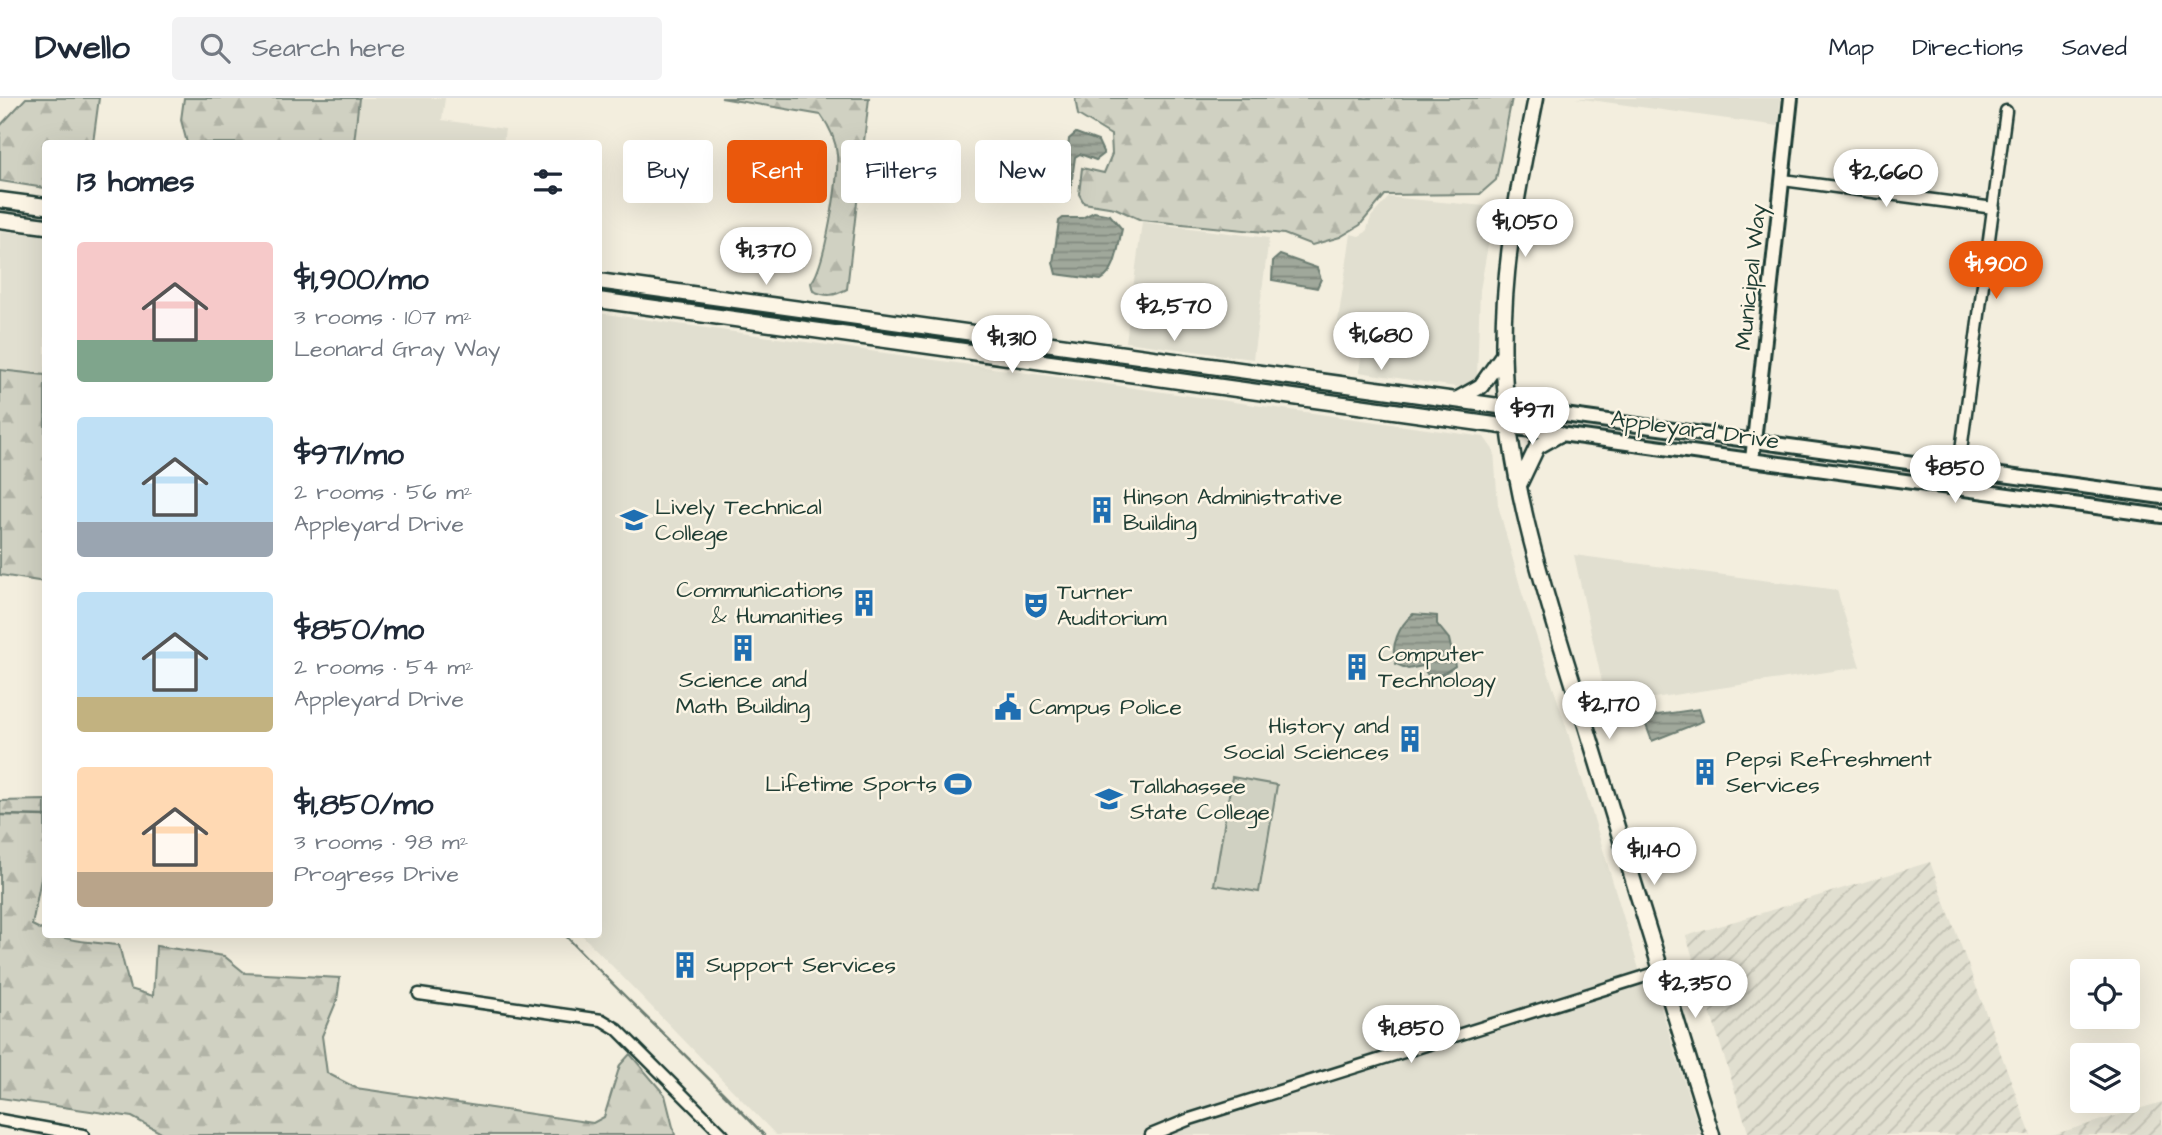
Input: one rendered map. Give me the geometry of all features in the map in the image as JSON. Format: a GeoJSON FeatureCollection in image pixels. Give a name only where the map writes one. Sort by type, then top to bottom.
{"type":"FeatureCollection","features":[{"type":"Feature","properties":{"kind":"main road"},"geometry":{"type":"LineString","coordinates":[[1536,98],[1511,227],[1505,287],[1506,407],[1519,486],[1533,553],[1712,1135]]}},
{"type":"Feature","properties":{"kind":"main road"},"geometry":{"type":"LineString","coordinates":[[0,200],[42,205]]}},
{"type":"Feature","properties":{"kind":"main road"},"geometry":{"type":"LineString","coordinates":[[0,220],[42,225]]}},
{"type":"Feature","properties":{"kind":"main road","name":"Appleyard Drive"},"geometry":{"type":"LineString","coordinates":[[602,282],[1506,407]]}},
{"type":"Feature","properties":{"kind":"main road","name":"Appleyard Drive"},"geometry":{"type":"LineString","coordinates":[[602,301],[1509,427]]}},
{"type":"Feature","properties":{"kind":"main road"},"geometry":{"type":"LineString","coordinates":[[1456,400],[1486,382],[1504,354]]}},
{"type":"Feature","properties":{"kind":"main road"},"geometry":{"type":"LineString","coordinates":[[1519,486],[1537,447],[1560,434]]}},
{"type":"Feature","properties":{"kind":"street","name":"Municipal Way"},"geometry":{"type":"LineString","coordinates":[[1752,460],[1791,98]]}},
{"type":"Feature","properties":{"kind":"street"},"geometry":{"type":"LineString","coordinates":[[1956,488],[2007,111]]}},
{"type":"Feature","properties":{"kind":"street"},"geometry":{"type":"LineString","coordinates":[[1783,180],[1993,208]]}},
{"type":"Feature","properties":{"kind":"street"},"geometry":{"type":"LineString","coordinates":[[694,313],[696,295]]}},
{"type":"Feature","properties":{"kind":"street"},"geometry":{"type":"LineString","coordinates":[[914,344],[916,325]]}},
{"type":"Feature","properties":{"kind":"street"},"geometry":{"type":"LineString","coordinates":[[1115,372],[1118,353]]}},
{"type":"Feature","properties":{"kind":"street"},"geometry":{"type":"LineString","coordinates":[[1251,371],[1257,392]]}},
{"type":"Feature","properties":{"kind":"street","name":"Appleyard Drive"},"geometry":{"type":"LineString","coordinates":[[1506,407],[2162,497]]}},
{"type":"Feature","properties":{"kind":"street","name":"Appleyard Drive"},"geometry":{"type":"LineString","coordinates":[[1509,427],[2162,516]]}},
{"type":"Feature","properties":{"kind":"street"},"geometry":{"type":"LineString","coordinates":[[1151,1135],[1190,1119],[1662,971]]}},
{"type":"Feature","properties":{"kind":"street"},"geometry":{"type":"LineString","coordinates":[[419,994],[602,1020],[617,1029],[723,1135]]}},
{"type":"Feature","properties":{"kind":"street"},"geometry":{"type":"LineString","coordinates":[[0,1120],[83,1135]]}},
{"type":"Feature","properties":{"kind":"shaded area"},"geometry":{"type":"Polygon","coordinates":[[[358,98],[445,98],[442,120],[505,129],[503,140],[353,140],[358,98]]]}},
{"type":"Feature","properties":{"kind":"shaded area"},"geometry":{"type":"Polygon","coordinates":[[[1576,98],[1781,98],[1778,126],[1576,98]]]}},
{"type":"Feature","properties":{"kind":"shaded area"},"geometry":{"type":"Polygon","coordinates":[[[1076,133],[1098,141],[1104,154],[1096,160],[1080,154],[1075,157],[1071,186],[1071,140],[1069,139],[1076,133]]]}},
{"type":"Feature","properties":{"kind":"shaded area"},"geometry":{"type":"Polygon","coordinates":[[[1389,197],[1495,207],[1480,290],[1477,377],[1465,386],[1456,387],[1359,372],[1363,345],[1335,341],[1351,234],[1359,236],[1366,232],[1371,217],[1389,197]]]}},
{"type":"Feature","properties":{"kind":"shaded area"},"geometry":{"type":"Polygon","coordinates":[[[1094,212],[1110,215],[1122,229],[1116,257],[1110,270],[1101,280],[1056,274],[1053,263],[1059,221],[1063,218],[1082,218],[1094,212]]]}},
{"type":"Feature","properties":{"kind":"shaded area"},"geometry":{"type":"Polygon","coordinates":[[[1142,222],[1269,238],[1253,359],[1126,342],[1142,222]]]}},
{"type":"Feature","properties":{"kind":"shaded area"},"geometry":{"type":"Polygon","coordinates":[[[0,231],[42,235],[42,380],[0,374],[0,231]]]}},
{"type":"Feature","properties":{"kind":"shaded area"},"geometry":{"type":"Polygon","coordinates":[[[1280,255],[1317,268],[1321,279],[1317,288],[1272,280],[1273,261],[1280,255]]]}},
{"type":"Feature","properties":{"kind":"shaded area","name":"Tallahassee State College"},"geometry":{"type":"Polygon","coordinates":[[[602,313],[1484,437],[1494,451],[1498,505],[1522,593],[1566,726],[1645,989],[1658,998],[1701,1135],[776,1135],[585,938],[602,938],[602,313]]]}},
{"type":"Feature","properties":{"kind":"shaded area"},"geometry":{"type":"Polygon","coordinates":[[[1574,555],[1837,590],[1860,667],[1607,705],[1574,555]]]}},
{"type":"Feature","properties":{"kind":"shaded area"},"geometry":{"type":"Polygon","coordinates":[[[1413,614],[1437,616],[1437,624],[1449,639],[1455,666],[1441,675],[1427,674],[1423,666],[1408,669],[1396,664],[1394,650],[1397,636],[1413,614]]]}},
{"type":"Feature","properties":{"kind":"shaded area"},"geometry":{"type":"Polygon","coordinates":[[[1699,709],[1703,721],[1652,741],[1643,717],[1699,709]]]}},
{"type":"Feature","properties":{"kind":"shaded area"},"geometry":{"type":"Polygon","coordinates":[[[1930,862],[2031,1135],[1749,1135],[1686,936],[1930,862]]]}},
{"type":"Feature","properties":{"kind":"shaded area"},"geometry":{"type":"Polygon","coordinates":[[[2162,1102],[2162,1135],[2052,1135],[2125,1113],[2140,1113],[2140,1109],[2162,1102]]]}},
{"type":"Feature","properties":{"kind":"green space"},"geometry":{"type":"Polygon","coordinates":[[[26,98],[99,98],[93,140],[42,140],[42,188],[0,181],[0,126],[26,98]]]}},
{"type":"Feature","properties":{"kind":"green space"},"geometry":{"type":"Polygon","coordinates":[[[184,98],[359,98],[354,140],[186,140],[181,120],[184,98]]]}},
{"type":"Feature","properties":{"kind":"green space"},"geometry":{"type":"Polygon","coordinates":[[[721,98],[869,98],[864,140],[841,140],[841,203],[857,203],[847,289],[826,295],[813,291],[811,283],[826,242],[837,155],[832,134],[821,115],[721,98]]]}},
{"type":"Feature","properties":{"kind":"green space"},"geometry":{"type":"Polygon","coordinates":[[[1075,98],[1512,98],[1496,180],[1480,194],[1385,195],[1360,225],[1340,237],[1312,245],[1284,234],[1141,220],[1115,208],[1084,203],[1079,194],[1082,168],[1104,173],[1112,154],[1111,135],[1078,115],[1075,98]]]}},
{"type":"Feature","properties":{"kind":"green space"},"geometry":{"type":"Polygon","coordinates":[[[0,370],[42,375],[42,582],[0,575],[0,370]]]}},
{"type":"Feature","properties":{"kind":"green space"},"geometry":{"type":"Polygon","coordinates":[[[1232,777],[1277,785],[1259,892],[1214,885],[1232,777]]]}},
{"type":"Feature","properties":{"kind":"green space"},"geometry":{"type":"Polygon","coordinates":[[[42,800],[42,873],[32,925],[42,930],[42,938],[119,945],[130,989],[153,996],[156,946],[224,956],[245,973],[340,978],[337,1000],[322,1036],[327,1073],[356,1088],[593,1123],[604,1117],[620,1065],[630,1054],[665,1095],[675,1135],[165,1135],[132,1117],[0,1098],[0,801],[42,800]]]}},
{"type":"Feature","properties":{"kind":"waterway"},"geometry":{"type":"LineString","coordinates":[[0,815],[42,816]]}},
{"type":"Feature","properties":{"kind":"waterway"},"geometry":{"type":"LineString","coordinates":[[568,938],[764,1135]]}},
{"type":"Feature","properties":{"kind":"place","name":"Hinson Administrative Building"},"geometry":{"type":"Point","coordinates":[1102,510]}},
{"type":"Feature","properties":{"kind":"place","name":"Lively Technical College"},"geometry":{"type":"Point","coordinates":[634,520]}},
{"type":"Feature","properties":{"kind":"place","name":"Communications & Humanities"},"geometry":{"type":"Point","coordinates":[864,603]}},
{"type":"Feature","properties":{"kind":"place","name":"Turner Auditorium"},"geometry":{"type":"Point","coordinates":[1036,605]}},
{"type":"Feature","properties":{"kind":"place","name":"Science and Math Building"},"geometry":{"type":"Point","coordinates":[743,648]}},
{"type":"Feature","properties":{"kind":"place","name":"Computer Technology"},"geometry":{"type":"Point","coordinates":[1357,667]}},
{"type":"Feature","properties":{"kind":"place","name":"Campus Police"},"geometry":{"type":"Point","coordinates":[1008,707]}},
{"type":"Feature","properties":{"kind":"place","name":"History and Social Sciences"},"geometry":{"type":"Point","coordinates":[1410,739]}},
{"type":"Feature","properties":{"kind":"place","name":"Pepsi Refreshment Services"},"geometry":{"type":"Point","coordinates":[1705,772]}},
{"type":"Feature","properties":{"kind":"place","name":"Lifetime Sports"},"geometry":{"type":"Point","coordinates":[958,784]}},
{"type":"Feature","properties":{"kind":"place","name":"Tallahassee State College"},"geometry":{"type":"Point","coordinates":[1109,799]}},
{"type":"Feature","properties":{"kind":"place","name":"Support Services"},"geometry":{"type":"Point","coordinates":[685,965]}}]}
